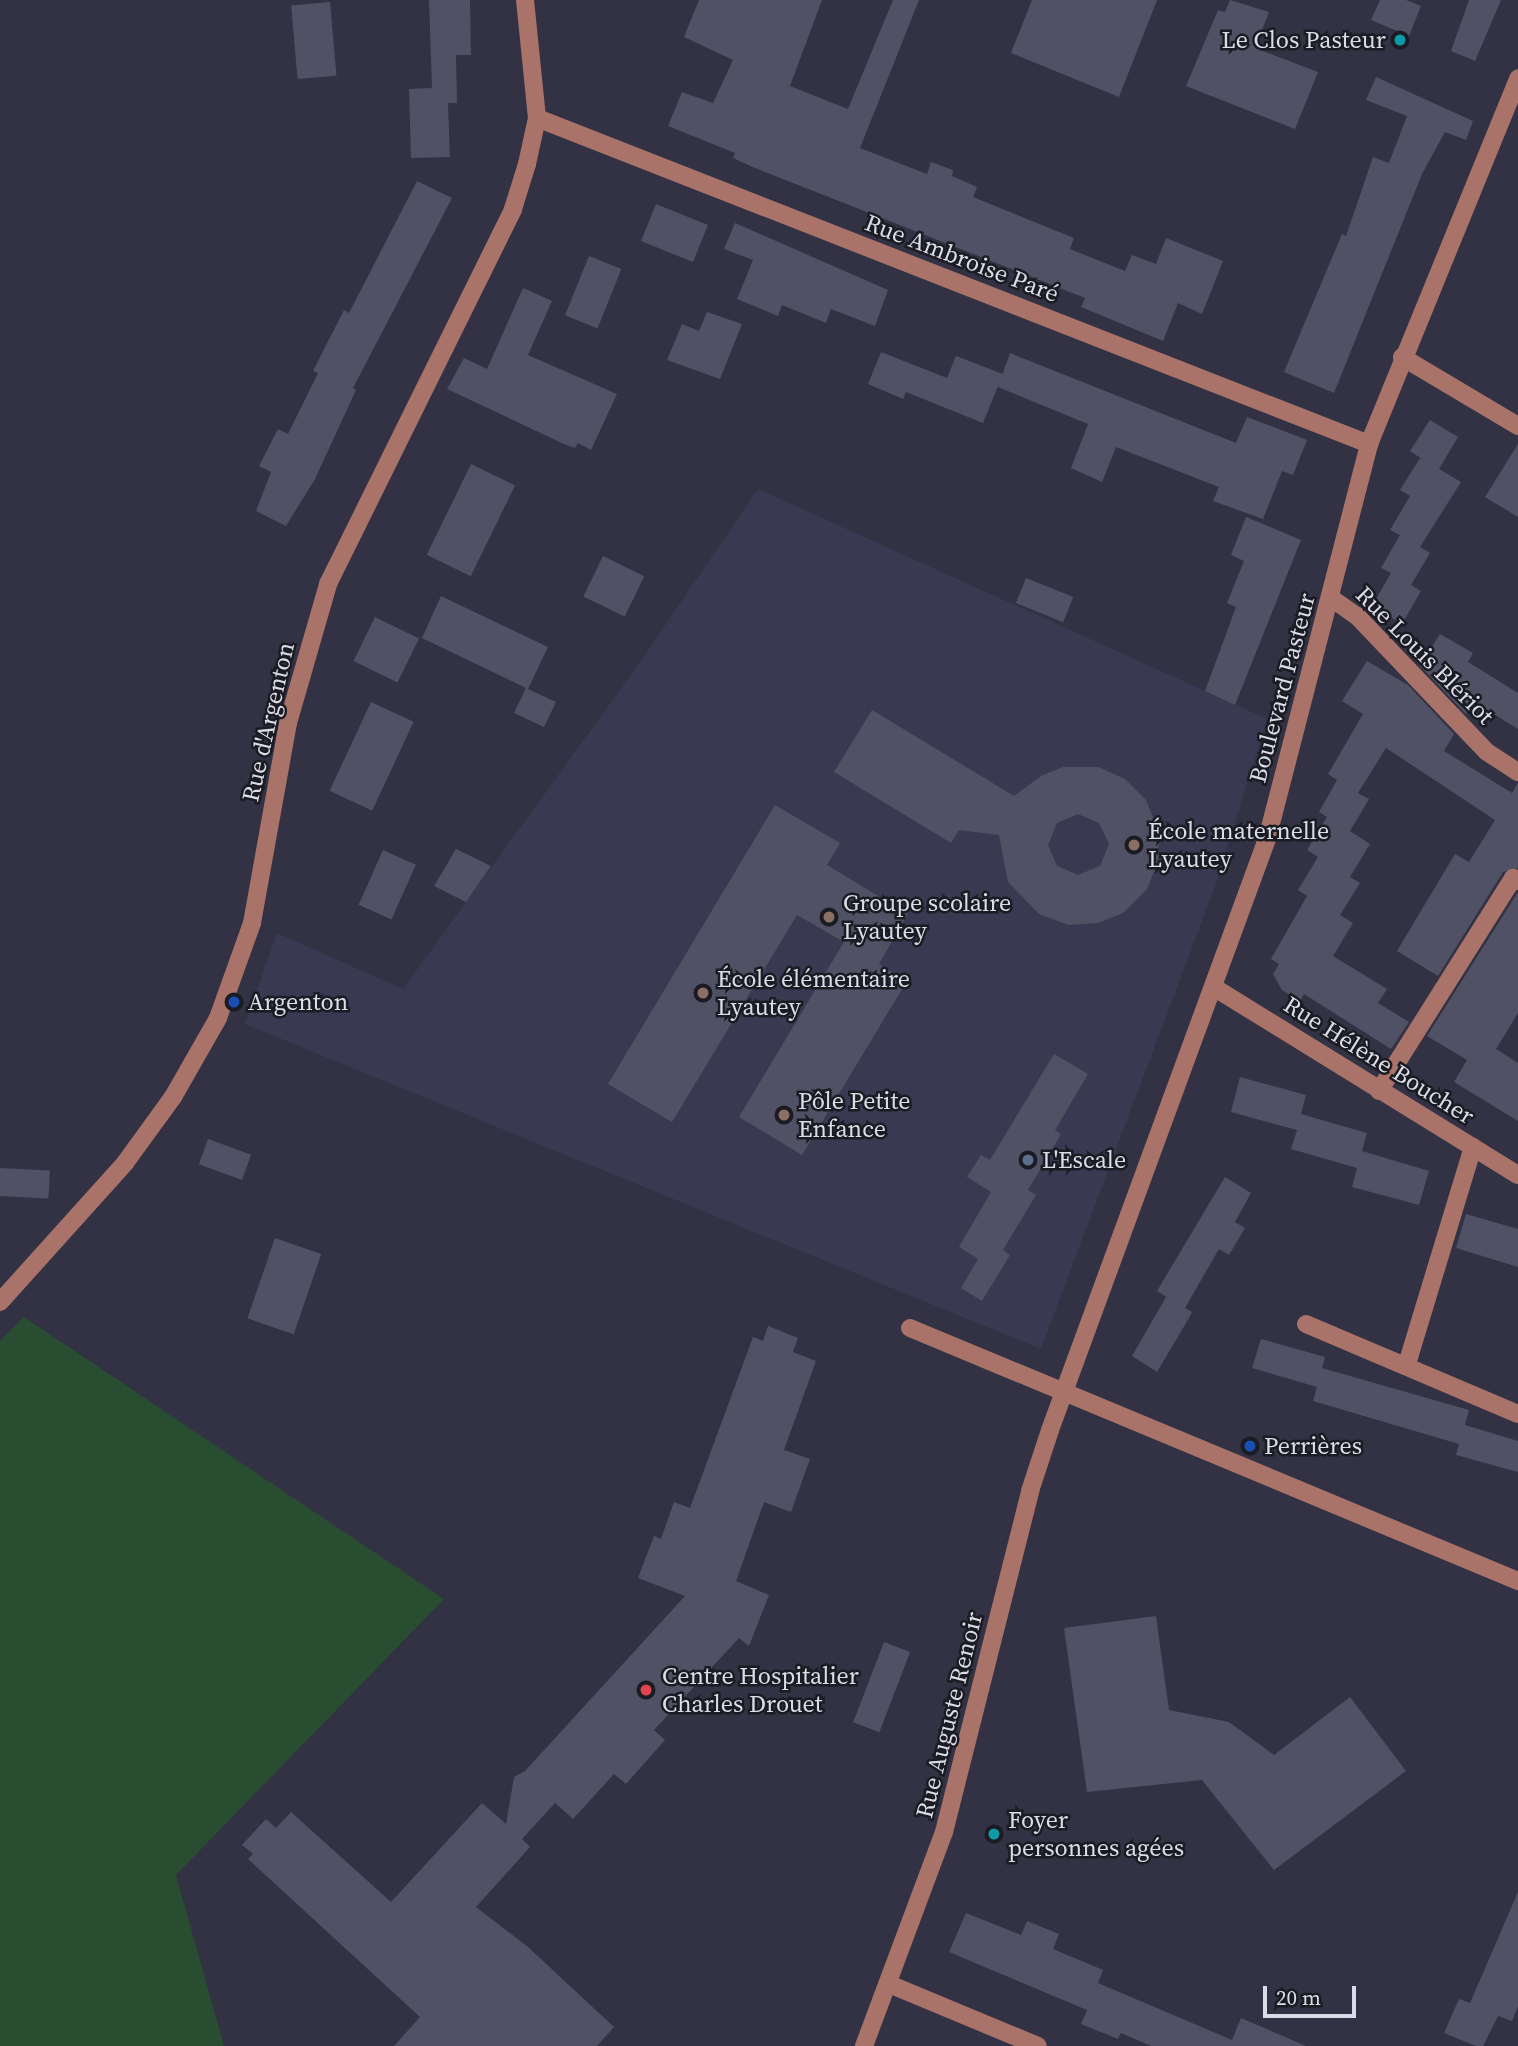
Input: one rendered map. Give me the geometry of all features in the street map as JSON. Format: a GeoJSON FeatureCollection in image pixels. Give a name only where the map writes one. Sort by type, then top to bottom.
{"type":"FeatureCollection","features":[{"type":"Feature","properties":{"kind":"street"},"geometry":{"type":"LineString","coordinates":[[525,0],[537,118]]}},
{"type":"Feature","properties":{"kind":"street","name":"Boulevard Pasteur"},"geometry":{"type":"LineString","coordinates":[[1064,1392],[1267,839],[1369,444],[1402,357],[1518,78]]}},
{"type":"Feature","properties":{"kind":"street","name":"Rue Ambroise Paré"},"geometry":{"type":"LineString","coordinates":[[537,118],[1369,444]]}},
{"type":"Feature","properties":{"kind":"street","name":"Rue d'Argenton"},"geometry":{"type":"LineString","coordinates":[[0,1302],[125,1163],[173,1097],[218,1018],[252,923],[288,723],[328,584],[513,209],[537,118]]}},
{"type":"Feature","properties":{"kind":"street"},"geometry":{"type":"LineString","coordinates":[[1402,357],[1518,426]]}},
{"type":"Feature","properties":{"kind":"street","name":"Rue Louis Blériot"},"geometry":{"type":"LineString","coordinates":[[1331,598],[1357,616],[1487,752],[1518,772]]}},
{"type":"Feature","properties":{"kind":"street"},"geometry":{"type":"LineString","coordinates":[[1378,1090],[1513,878],[1518,881]]}},
{"type":"Feature","properties":{"kind":"street","name":"Rue Hélène Boucher"},"geometry":{"type":"LineString","coordinates":[[1214,988],[1518,1175]]}},
{"type":"Feature","properties":{"kind":"street"},"geometry":{"type":"LineString","coordinates":[[1407,1364],[1474,1147]]}},
{"type":"Feature","properties":{"kind":"street"},"geometry":{"type":"LineString","coordinates":[[1306,1325],[1407,1364],[1518,1414]]}},
{"type":"Feature","properties":{"kind":"street"},"geometry":{"type":"LineString","coordinates":[[910,1328],[1518,1581]]}},
{"type":"Feature","properties":{"kind":"street","name":"Rue Auguste Renoir"},"geometry":{"type":"LineString","coordinates":[[864,2046],[944,1832],[1030,1492],[1064,1392]]}},
{"type":"Feature","properties":{"kind":"street"},"geometry":{"type":"LineString","coordinates":[[889,1984],[1038,2046]]}},
{"type":"Feature","properties":{"kind":"shaded area","name":"Groupe scolaire Lyautey"},"geometry":{"type":"Polygon","coordinates":[[[758,489],[1267,719],[1215,886],[1041,1349],[245,1024],[277,933],[403,989],[636,668],[758,489]]]}},
{"type":"Feature","properties":{"kind":"green space"},"geometry":{"type":"Polygon","coordinates":[[[24,1317],[444,1599],[176,1875],[224,2046],[0,2046],[0,1341],[24,1317]]]}},
{"type":"Feature","properties":{"kind":"building"},"geometry":{"type":"Polygon","coordinates":[[[429,0],[470,0],[471,55],[456,55],[457,103],[448,103],[450,157],[411,158],[409,89],[432,88],[429,0]]]}},
{"type":"Feature","properties":{"kind":"building"},"geometry":{"type":"Polygon","coordinates":[[[699,0],[822,0],[790,86],[848,109],[893,0],[919,0],[860,148],[927,174],[931,162],[953,170],[952,176],[977,187],[973,197],[1074,238],[1070,249],[1125,271],[1132,255],[1156,264],[1166,238],[1223,261],[1202,314],[1178,303],[1163,341],[1081,307],[1085,298],[755,168],[733,158],[735,153],[668,126],[682,92],[713,103],[733,60],[684,37],[699,0]]]}},
{"type":"Feature","properties":{"kind":"building"},"geometry":{"type":"Polygon","coordinates":[[[1032,0],[1157,0],[1119,97],[1011,53],[1032,0]]]}},
{"type":"Feature","properties":{"kind":"building"},"geometry":{"type":"Polygon","coordinates":[[[1230,0],[1269,12],[1255,48],[1318,72],[1295,129],[1186,86],[1218,10],[1225,12],[1230,0]]]}},
{"type":"Feature","properties":{"kind":"building"},"geometry":{"type":"Polygon","coordinates":[[[1380,0],[1406,0],[1421,6],[1409,36],[1371,20],[1380,0]]]}},
{"type":"Feature","properties":{"kind":"building"},"geometry":{"type":"Polygon","coordinates":[[[1469,0],[1501,0],[1475,61],[1451,51],[1469,0]]]}},
{"type":"Feature","properties":{"kind":"building"},"geometry":{"type":"Polygon","coordinates":[[[330,2],[336,76],[298,79],[291,5],[330,2]]]}},
{"type":"Feature","properties":{"kind":"building"},"geometry":{"type":"Polygon","coordinates":[[[1376,77],[1473,121],[1466,140],[1445,132],[1422,174],[1334,393],[1284,372],[1342,234],[1346,236],[1373,157],[1389,163],[1407,116],[1366,100],[1376,77]]]}},
{"type":"Feature","properties":{"kind":"building"},"geometry":{"type":"Polygon","coordinates":[[[417,181],[452,198],[353,388],[356,390],[315,479],[286,526],[256,511],[271,472],[259,466],[278,429],[288,434],[318,373],[313,371],[344,310],[349,313],[417,181]]]}},
{"type":"Feature","properties":{"kind":"building"},"geometry":{"type":"Polygon","coordinates":[[[656,204],[708,225],[693,262],[641,241],[656,204]]]}},
{"type":"Feature","properties":{"kind":"building"},"geometry":{"type":"Polygon","coordinates":[[[735,223],[888,290],[875,326],[831,309],[826,323],[782,305],[778,316],[737,299],[753,260],[724,249],[735,223]]]}},
{"type":"Feature","properties":{"kind":"building"},"geometry":{"type":"Polygon","coordinates":[[[589,256],[621,269],[597,328],[565,315],[589,256]]]}},
{"type":"Feature","properties":{"kind":"building"},"geometry":{"type":"Polygon","coordinates":[[[523,288],[552,301],[528,355],[617,394],[591,450],[578,443],[575,448],[564,444],[447,389],[464,358],[487,369],[523,288]]]}},
{"type":"Feature","properties":{"kind":"building"},"geometry":{"type":"Polygon","coordinates":[[[707,312],[742,324],[720,379],[667,360],[682,324],[699,331],[707,312]]]}},
{"type":"Feature","properties":{"kind":"building"},"geometry":{"type":"Polygon","coordinates":[[[881,352],[947,378],[956,356],[1003,374],[983,423],[906,392],[903,399],[868,384],[881,352]]]}},
{"type":"Feature","properties":{"kind":"building"},"geometry":{"type":"Polygon","coordinates":[[[1010,353],[1236,443],[1247,417],[1307,440],[1293,475],[1282,471],[1263,519],[1213,501],[1219,487],[1116,447],[1102,482],[1071,468],[1088,424],[998,387],[1010,353]]]}},
{"type":"Feature","properties":{"kind":"building"},"geometry":{"type":"Polygon","coordinates":[[[1430,420],[1458,437],[1439,469],[1461,482],[1420,547],[1430,553],[1411,585],[1421,591],[1402,624],[1372,606],[1391,573],[1381,568],[1400,535],[1390,530],[1410,496],[1400,490],[1420,458],[1425,461],[1410,451],[1430,420]]]}},
{"type":"Feature","properties":{"kind":"building"},"geometry":{"type":"Polygon","coordinates":[[[1518,444],[1518,517],[1485,497],[1518,444]]]}},
{"type":"Feature","properties":{"kind":"building"},"geometry":{"type":"Polygon","coordinates":[[[471,464],[515,485],[471,576],[427,555],[471,464]]]}},
{"type":"Feature","properties":{"kind":"building"},"geometry":{"type":"Polygon","coordinates":[[[1246,517],[1301,540],[1235,705],[1205,691],[1236,607],[1227,603],[1244,561],[1231,555],[1246,517]]]}},
{"type":"Feature","properties":{"kind":"building"},"geometry":{"type":"Polygon","coordinates":[[[603,556],[644,576],[625,617],[583,596],[603,556]]]}},
{"type":"Feature","properties":{"kind":"building"},"geometry":{"type":"Polygon","coordinates":[[[1026,578],[1073,597],[1063,622],[1016,603],[1026,578]]]}},
{"type":"Feature","properties":{"kind":"building"},"geometry":{"type":"Polygon","coordinates":[[[441,596],[548,647],[528,689],[556,702],[544,727],[514,713],[526,688],[422,638],[441,596]]]}},
{"type":"Feature","properties":{"kind":"building"},"geometry":{"type":"Polygon","coordinates":[[[375,617],[419,638],[398,683],[354,661],[375,617]]]}},
{"type":"Feature","properties":{"kind":"building"},"geometry":{"type":"Polygon","coordinates":[[[1440,634],[1473,653],[1468,662],[1518,693],[1518,729],[1474,702],[1466,714],[1420,666],[1440,634]]]}},
{"type":"Feature","properties":{"kind":"building"},"geometry":{"type":"Polygon","coordinates":[[[1367,661],[1408,685],[1454,734],[1444,751],[1512,793],[1518,783],[1518,868],[1503,872],[1438,976],[1397,951],[1455,854],[1469,862],[1495,820],[1386,748],[1358,793],[1369,799],[1350,831],[1370,844],[1350,877],[1360,883],[1340,915],[1353,923],[1333,956],[1387,989],[1378,1003],[1409,1022],[1391,1049],[1304,994],[1300,1001],[1282,990],[1273,974],[1279,964],[1271,959],[1307,896],[1298,890],[1318,857],[1307,850],[1327,817],[1319,812],[1337,780],[1328,774],[1363,714],[1342,701],[1367,661]]]}},
{"type":"Feature","properties":{"kind":"building"},"geometry":{"type":"Polygon","coordinates":[[[371,702],[414,722],[372,811],[330,791],[371,702]]]}},
{"type":"Feature","properties":{"kind":"building","name":"École maternelle Lyautey"},"geometry":{"type":"Polygon","coordinates":[[[872,710],[1014,796],[1041,776],[1063,767],[1098,767],[1125,779],[1146,800],[1159,833],[1158,862],[1147,889],[1123,913],[1098,923],[1069,925],[1039,914],[1008,882],[999,835],[959,830],[951,843],[834,772],[872,710]],[[1078,814],[1057,823],[1048,845],[1057,866],[1078,875],[1100,866],[1109,844],[1099,823],[1078,814]]]}},
{"type":"Feature","properties":{"kind":"building"},"geometry":{"type":"Polygon","coordinates":[[[775,805],[840,843],[827,865],[908,914],[879,964],[907,981],[802,1155],[739,1117],[844,942],[797,915],[672,1122],[608,1084],[775,805]]]}},
{"type":"Feature","properties":{"kind":"building"},"geometry":{"type":"Polygon","coordinates":[[[456,849],[491,866],[466,902],[434,886],[456,849]]]}},
{"type":"Feature","properties":{"kind":"building"},"geometry":{"type":"Polygon","coordinates":[[[383,850],[416,865],[391,919],[359,905],[383,850]]]}},
{"type":"Feature","properties":{"kind":"building"},"geometry":{"type":"Polygon","coordinates":[[[1518,892],[1518,1013],[1496,1049],[1518,1063],[1518,1121],[1454,1082],[1467,1060],[1427,1036],[1518,892]]]}},
{"type":"Feature","properties":{"kind":"building"},"geometry":{"type":"Polygon","coordinates":[[[1054,1054],[1088,1074],[1055,1130],[1061,1134],[1028,1190],[1036,1195],[1003,1250],[1010,1255],[982,1301],[961,1288],[978,1259],[959,1247],[991,1192],[967,1177],[981,1155],[990,1160],[1054,1054]]]}},
{"type":"Feature","properties":{"kind":"building"},"geometry":{"type":"Polygon","coordinates":[[[1240,1077],[1306,1095],[1301,1114],[1367,1133],[1362,1151],[1429,1171],[1419,1205],[1352,1187],[1357,1168],[1291,1149],[1297,1130],[1231,1112],[1240,1077]]]}},
{"type":"Feature","properties":{"kind":"building"},"geometry":{"type":"Polygon","coordinates":[[[208,1139],[251,1155],[242,1180],[199,1164],[208,1139]]]}},
{"type":"Feature","properties":{"kind":"building"},"geometry":{"type":"Polygon","coordinates":[[[0,1168],[50,1171],[48,1199],[0,1196],[0,1168]]]}},
{"type":"Feature","properties":{"kind":"building"},"geometry":{"type":"Polygon","coordinates":[[[1225,1177],[1251,1193],[1235,1222],[1245,1228],[1229,1255],[1219,1249],[1185,1308],[1192,1312],[1189,1318],[1157,1372],[1132,1356],[1166,1297],[1173,1301],[1157,1291],[1225,1177]]]}},
{"type":"Feature","properties":{"kind":"building"},"geometry":{"type":"Polygon","coordinates":[[[1466,1214],[1518,1229],[1518,1267],[1456,1248],[1466,1214]]]}},
{"type":"Feature","properties":{"kind":"building"},"geometry":{"type":"Polygon","coordinates":[[[275,1238],[321,1254],[294,1334],[247,1318],[275,1238]]]}},
{"type":"Feature","properties":{"kind":"building","name":"Centre Hospitalier Charles Drouet"},"geometry":{"type":"Polygon","coordinates":[[[768,1326],[798,1338],[793,1352],[816,1361],[784,1450],[810,1459],[791,1512],[764,1502],[736,1581],[769,1595],[749,1646],[739,1638],[654,1730],[665,1740],[626,1784],[614,1774],[573,1819],[555,1803],[522,1839],[530,1847],[476,1907],[528,1947],[614,2027],[597,2046],[394,2046],[420,2017],[248,1859],[253,1854],[242,1845],[266,1819],[276,1828],[291,1812],[391,1902],[482,1803],[506,1824],[514,1777],[525,1771],[685,1596],[638,1578],[654,1536],[661,1539],[674,1502],[690,1508],[753,1337],[763,1341],[768,1326]]]}},
{"type":"Feature","properties":{"kind":"building"},"geometry":{"type":"Polygon","coordinates":[[[1261,1339],[1325,1357],[1322,1368],[1469,1410],[1465,1425],[1518,1441],[1518,1472],[1456,1455],[1459,1444],[1313,1401],[1317,1387],[1252,1368],[1261,1339]]]}},
{"type":"Feature","properties":{"kind":"building"},"geometry":{"type":"Polygon","coordinates":[[[1156,1616],[1169,1710],[1229,1722],[1274,1755],[1350,1697],[1406,1771],[1274,1870],[1202,1780],[1087,1792],[1064,1628],[1156,1616]]]}},
{"type":"Feature","properties":{"kind":"building"},"geometry":{"type":"Polygon","coordinates":[[[884,1642],[910,1652],[879,1732],[853,1722],[884,1642]]]}},
{"type":"Feature","properties":{"kind":"building"},"geometry":{"type":"Polygon","coordinates":[[[1518,1892],[1518,2006],[1512,2021],[1498,2016],[1483,2046],[1476,2046],[1444,2033],[1459,1999],[1470,2003],[1518,1892]]]}},
{"type":"Feature","properties":{"kind":"building"},"geometry":{"type":"Polygon","coordinates":[[[966,1913],[1021,1935],[1027,1921],[1059,1934],[1053,1949],[1103,1970],[1098,1983],[1232,2040],[1241,2018],[1306,2046],[1151,2046],[1121,2033],[1118,2039],[1081,2024],[1087,2010],[949,1952],[966,1913]]]}},
{"type":"Feature","properties":{"kind":"place","name":"Le Clos Pasteur"},"geometry":{"type":"Point","coordinates":[1400,40]}},
{"type":"Feature","properties":{"kind":"place","name":"École maternelle Lyautey"},"geometry":{"type":"Point","coordinates":[1134,845]}},
{"type":"Feature","properties":{"kind":"place","name":"Groupe scolaire Lyautey"},"geometry":{"type":"Point","coordinates":[829,917]}},
{"type":"Feature","properties":{"kind":"place","name":"École élémentaire Lyautey"},"geometry":{"type":"Point","coordinates":[703,993]}},
{"type":"Feature","properties":{"kind":"place","name":"Argenton"},"geometry":{"type":"Point","coordinates":[234,1002]}},
{"type":"Feature","properties":{"kind":"place","name":"Pôle Petite Enfance"},"geometry":{"type":"Point","coordinates":[784,1115]}},
{"type":"Feature","properties":{"kind":"place","name":"L'Escale"},"geometry":{"type":"Point","coordinates":[1028,1160]}},
{"type":"Feature","properties":{"kind":"place","name":"Perrières"},"geometry":{"type":"Point","coordinates":[1250,1446]}},
{"type":"Feature","properties":{"kind":"place","name":"Centre Hospitalier Charles Drouet"},"geometry":{"type":"Point","coordinates":[646,1690]}},
{"type":"Feature","properties":{"kind":"place","name":"Foyer personnes agées"},"geometry":{"type":"Point","coordinates":[994,1834]}}]}
